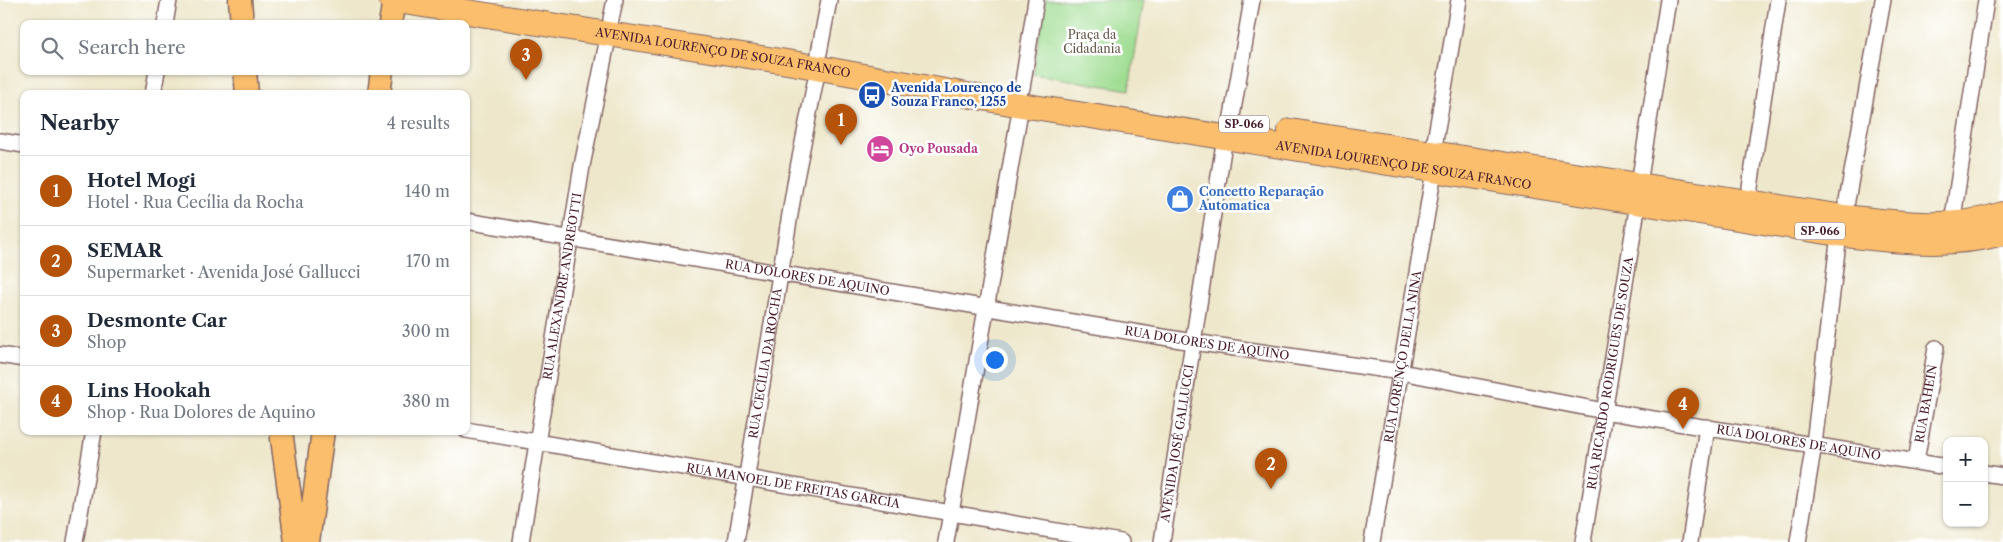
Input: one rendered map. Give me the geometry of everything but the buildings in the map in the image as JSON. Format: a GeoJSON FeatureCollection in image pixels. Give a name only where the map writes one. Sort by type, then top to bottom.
{"type":"FeatureCollection","features":[{"type":"Feature","properties":{"kind":"highway","name":"AVENIDA LOURENÇO DE SOUZA FRANCO"},"geometry":{"type":"LineString","coordinates":[[393,0],[612,17]]}},
{"type":"Feature","properties":{"kind":"highway","name":"AVENIDA LOURENÇO DE SOUZA FRANCO"},"geometry":{"type":"LineString","coordinates":[[487,0],[612,17],[818,61],[1022,96],[1842,226],[1952,224],[2003,214]]}},
{"type":"Feature","properties":{"kind":"highway","name":"AVENIDA LOURENÇO DE SOUZA FRANCO"},"geometry":{"type":"LineString","coordinates":[[1638,194],[1748,201],[1911,243],[1960,241],[2003,234]]}},
{"type":"Feature","properties":{"kind":"main road"},"geometry":{"type":"LineString","coordinates":[[240,0],[242,20]]}},
{"type":"Feature","properties":{"kind":"main road"},"geometry":{"type":"LineString","coordinates":[[390,20],[393,0]]}},
{"type":"Feature","properties":{"kind":"main road"},"geometry":{"type":"LineString","coordinates":[[245,75],[247,90]]}},
{"type":"Feature","properties":{"kind":"main road"},"geometry":{"type":"LineString","coordinates":[[380,90],[381,75]]}},
{"type":"Feature","properties":{"kind":"main road"},"geometry":{"type":"LineString","coordinates":[[282,435],[296,542]]}},
{"type":"Feature","properties":{"kind":"main road"},"geometry":{"type":"LineString","coordinates":[[308,542],[322,435]]}},
{"type":"Feature","properties":{"kind":"street"},"geometry":{"type":"LineString","coordinates":[[166,20],[169,0]]}},
{"type":"Feature","properties":{"kind":"street","name":"RUA CECÍLIA DA ROCHA"},"geometry":{"type":"LineString","coordinates":[[736,542],[796,178],[829,0]]}},
{"type":"Feature","properties":{"kind":"street"},"geometry":{"type":"LineString","coordinates":[[946,542],[972,401],[985,308],[1022,96],[1036,0]]}},
{"type":"Feature","properties":{"kind":"street","name":"AVENIDA JOSÉ GALLUCCI"},"geometry":{"type":"LineString","coordinates":[[1162,542],[1228,130],[1252,0]]}},
{"type":"Feature","properties":{"kind":"street","name":"RUA LORENÇO DELLA NINA"},"geometry":{"type":"LineString","coordinates":[[1372,542],[1401,372],[1459,0]]}},
{"type":"Feature","properties":{"kind":"street","name":"RUA RICARDO RODRIGUES DE SOUZA"},"geometry":{"type":"LineString","coordinates":[[1582,542],[1668,0]]}},
{"type":"Feature","properties":{"kind":"street"},"geometry":{"type":"LineString","coordinates":[[1748,201],[1778,0]]}},
{"type":"Feature","properties":{"kind":"street"},"geometry":{"type":"LineString","coordinates":[[1798,542],[1814,444],[1842,226],[1883,0]]}},
{"type":"Feature","properties":{"kind":"street"},"geometry":{"type":"LineString","coordinates":[[1952,224],[1986,0]]}},
{"type":"Feature","properties":{"kind":"street","name":"RUA ALEXANDRE ANDREOTTI"},"geometry":{"type":"LineString","coordinates":[[521,542],[582,166],[612,17]]}},
{"type":"Feature","properties":{"kind":"street"},"geometry":{"type":"LineString","coordinates":[[154,90],[155,75]]}},
{"type":"Feature","properties":{"kind":"street"},"geometry":{"type":"LineString","coordinates":[[0,141],[20,144]]}},
{"type":"Feature","properties":{"kind":"street","name":"RUA DOLORES DE AQUINO"},"geometry":{"type":"LineString","coordinates":[[470,222],[1193,342],[1401,372],[1604,411],[1943,465]]}},
{"type":"Feature","properties":{"kind":"street","name":"RUA BAHEIN"},"geometry":{"type":"LineString","coordinates":[[1916,461],[1936,348]]}},
{"type":"Feature","properties":{"kind":"street"},"geometry":{"type":"LineString","coordinates":[[0,355],[20,358]]}},
{"type":"Feature","properties":{"kind":"street"},"geometry":{"type":"LineString","coordinates":[[1690,542],[1708,427]]}},
{"type":"Feature","properties":{"kind":"street","name":"RUA MANOEL DE FREITAS GARCIA"},"geometry":{"type":"LineString","coordinates":[[470,431],[537,444],[1121,542]]}},
{"type":"Feature","properties":{"kind":"street"},"geometry":{"type":"LineString","coordinates":[[75,542],[93,435]]}},
{"type":"Feature","properties":{"kind":"street"},"geometry":{"type":"LineString","coordinates":[[1988,474],[2003,476]]}},
{"type":"Feature","properties":{"kind":"green space","name":"Praça da Cidadania"},"geometry":{"type":"Polygon","coordinates":[[[1045,0],[1144,0],[1129,90],[1033,74],[1045,0]]]}},
{"type":"Feature","properties":{"kind":"place","name":"Desmonte Car"},"geometry":{"type":"Point","coordinates":[526,80]}},
{"type":"Feature","properties":{"kind":"place","name":"Avenida Lourenço de Souza Franco, 1255"},"geometry":{"type":"Point","coordinates":[872,95]}},
{"type":"Feature","properties":{"kind":"place","name":"Hotel Mogi"},"geometry":{"type":"Point","coordinates":[841,145]}},
{"type":"Feature","properties":{"kind":"place","name":"Oyo Pousada"},"geometry":{"type":"Point","coordinates":[880,149]}},
{"type":"Feature","properties":{"kind":"place","name":"Concetto Reparação Automatica"},"geometry":{"type":"Point","coordinates":[1180,199]}},
{"type":"Feature","properties":{"kind":"place","name":"Lins Hookah"},"geometry":{"type":"Point","coordinates":[1683,429]}},
{"type":"Feature","properties":{"kind":"place","name":"SEMAR"},"geometry":{"type":"Point","coordinates":[1271,489]}}]}
